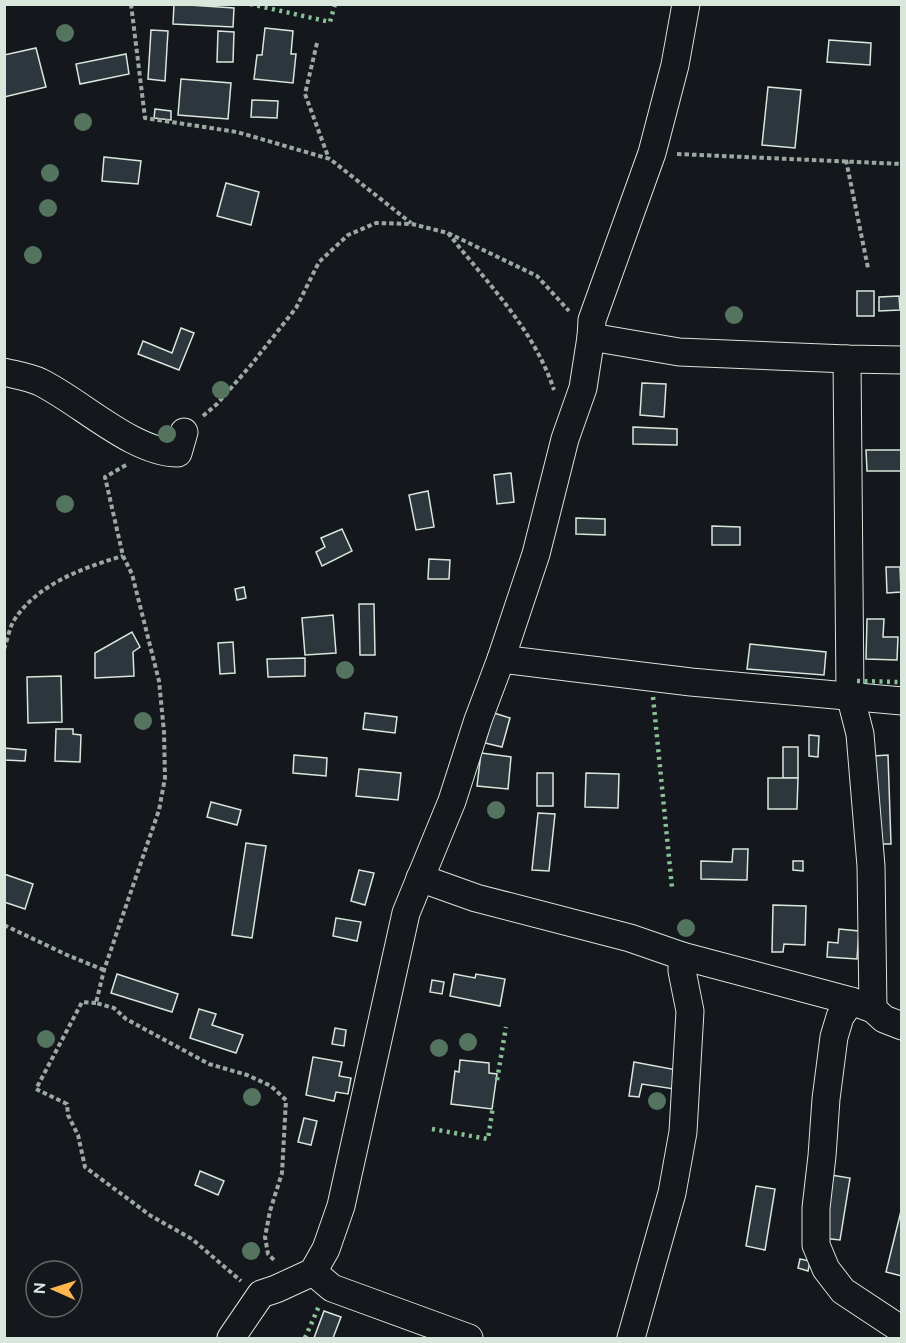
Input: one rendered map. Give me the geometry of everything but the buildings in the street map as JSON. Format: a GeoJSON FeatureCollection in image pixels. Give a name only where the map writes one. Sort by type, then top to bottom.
{"type":"FeatureCollection","features":[{"type":"Feature","properties":{"kind":"street"},"geometry":{"type":"LineString","coordinates":[[231,1338],[261,1294],[304,1276],[326,1249],[341,1206],[406,913],[452,801],[536,554],[565,439],[583,388],[592,328],[652,153],[675,65],[686,4]]}},
{"type":"Feature","properties":{"kind":"street"},"geometry":{"type":"LineString","coordinates":[[592,328],[679,352],[902,360]]}},
{"type":"Feature","properties":{"kind":"street"},"geometry":{"type":"LineString","coordinates":[[847,359],[850,695],[860,734],[871,866],[862,1005]]}},
{"type":"Feature","properties":{"kind":"street"},"geometry":{"type":"LineString","coordinates":[[4,372],[37,380],[123,434],[164,453],[178,453],[184,432]]}},
{"type":"Feature","properties":{"kind":"street"},"geometry":{"type":"LineString","coordinates":[[501,659],[691,682],[902,701]]}},
{"type":"Feature","properties":{"kind":"street"},"geometry":{"type":"LineString","coordinates":[[420,878],[476,898],[630,938],[682,956],[862,1005],[884,1019],[902,1026]]}},
{"type":"Feature","properties":{"kind":"street"},"geometry":{"type":"LineString","coordinates":[[631,1338],[672,1193],[683,1132],[690,1011],[682,971],[682,956]]}},
{"type":"Feature","properties":{"kind":"street"},"geometry":{"type":"LineString","coordinates":[[862,1005],[840,1017],[834,1037],[816,1208],[816,1245],[826,1269],[843,1291],[902,1330]]}},
{"type":"Feature","properties":{"kind":"street"},"geometry":{"type":"LineString","coordinates":[[304,1276],[469,1338]]}},
{"type":"Feature","properties":{"kind":"path"},"geometry":{"type":"LineString","coordinates":[[131,4],[145,118],[237,132],[330,159],[412,224]]}},
{"type":"Feature","properties":{"kind":"path"},"geometry":{"type":"LineString","coordinates":[[317,42],[305,94],[330,159]]}},
{"type":"Feature","properties":{"kind":"path"},"geometry":{"type":"LineString","coordinates":[[652,153],[902,164]]}},
{"type":"Feature","properties":{"kind":"path"},"geometry":{"type":"LineString","coordinates":[[846,160],[868,268]]}},
{"type":"Feature","properties":{"kind":"path"},"geometry":{"type":"LineString","coordinates":[[184,432],[218,404],[251,365],[296,308],[319,262],[348,235],[376,223],[412,224],[448,233],[537,276],[568,311],[592,328]]}},
{"type":"Feature","properties":{"kind":"path"},"geometry":{"type":"LineString","coordinates":[[448,233],[529,336],[547,368],[558,401]]}},
{"type":"Feature","properties":{"kind":"path"},"geometry":{"type":"LineString","coordinates":[[96,1003],[104,970],[154,827],[165,778],[164,732],[159,681],[132,574],[123,556],[105,477],[134,460]]}},
{"type":"Feature","properties":{"kind":"path"},"geometry":{"type":"LineString","coordinates":[[4,649],[13,623],[29,603],[57,581],[97,563],[123,556]]}},
{"type":"Feature","properties":{"kind":"path"},"geometry":{"type":"LineString","coordinates":[[4,925],[104,970]]}},
{"type":"Feature","properties":{"kind":"path"},"geometry":{"type":"LineString","coordinates":[[261,1294],[230,1273],[192,1239],[151,1216],[85,1167],[78,1135],[68,1115],[67,1104],[36,1089],[82,1002],[114,1008],[126,1018],[209,1064],[247,1075],[271,1086],[286,1100],[282,1173],[270,1211],[265,1237],[268,1254],[282,1268],[304,1276]]}},
{"type":"Feature","properties":{"kind":"hedge"},"geometry":{"type":"LineString","coordinates":[[250,4],[330,22],[335,4]]}},
{"type":"Feature","properties":{"kind":"hedge"},"geometry":{"type":"LineString","coordinates":[[857,681],[899,682]]}},
{"type":"Feature","properties":{"kind":"hedge"},"geometry":{"type":"LineString","coordinates":[[653,697],[672,888]]}},
{"type":"Feature","properties":{"kind":"hedge"},"geometry":{"type":"LineString","coordinates":[[497,1080],[506,1027]]}},
{"type":"Feature","properties":{"kind":"hedge"},"geometry":{"type":"LineString","coordinates":[[432,1129],[488,1139],[493,1106]]}},
{"type":"Feature","properties":{"kind":"hedge"},"geometry":{"type":"LineString","coordinates":[[305,1338],[319,1306]]}}]}
